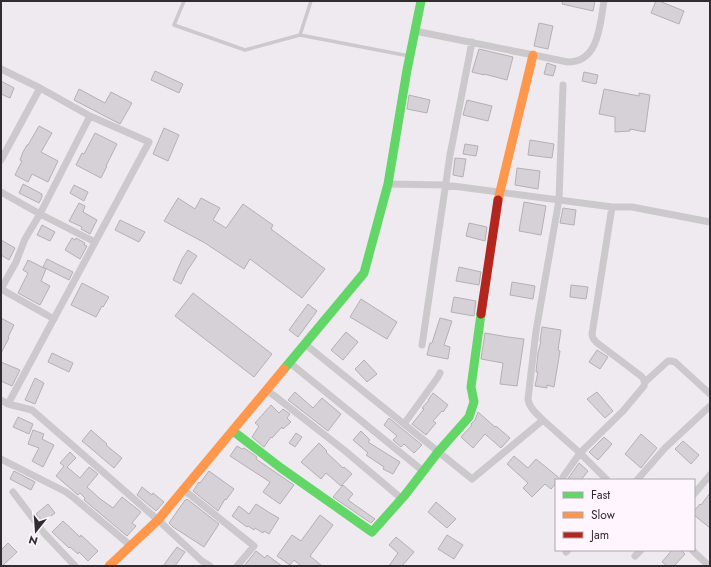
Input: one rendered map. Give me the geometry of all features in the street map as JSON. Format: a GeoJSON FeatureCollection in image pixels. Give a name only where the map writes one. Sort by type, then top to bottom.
{"type":"FeatureCollection","features":[{"type":"Feature","properties":{"kind":"street"},"geometry":{"type":"LineString","coordinates":[[109,566],[158,520],[364,273],[388,184],[421,1]]}},
{"type":"Feature","properties":{"kind":"street"},"geometry":{"type":"LineString","coordinates":[[415,31],[568,62],[575,62],[582,60],[594,46],[600,28],[604,1]]}},
{"type":"Feature","properties":{"kind":"street"},"geometry":{"type":"LineString","coordinates":[[422,345],[445,185],[472,42]]}},
{"type":"Feature","properties":{"kind":"street"},"geometry":{"type":"LineString","coordinates":[[233,431],[281,468],[372,532],[469,417],[474,402],[471,387],[499,193],[533,55]]}},
{"type":"Feature","properties":{"kind":"street"},"geometry":{"type":"LineString","coordinates":[[1,69],[40,88],[90,116],[149,142],[8,404]]}},
{"type":"Feature","properties":{"kind":"street"},"geometry":{"type":"LineString","coordinates":[[563,85],[559,200],[536,331],[528,400],[531,408],[580,453],[605,479]]}},
{"type":"Feature","properties":{"kind":"street"},"geometry":{"type":"LineString","coordinates":[[1,160],[40,88]]}},
{"type":"Feature","properties":{"kind":"street"},"geometry":{"type":"LineString","coordinates":[[54,319],[1,289],[16,262],[25,238],[40,214],[90,116]]}},
{"type":"Feature","properties":{"kind":"street"},"geometry":{"type":"LineString","coordinates":[[388,184],[445,185],[612,207],[632,207],[710,222]]}},
{"type":"Feature","properties":{"kind":"street"},"geometry":{"type":"LineString","coordinates":[[1,192],[95,242]]}},
{"type":"Feature","properties":{"kind":"street"},"geometry":{"type":"LineString","coordinates":[[612,207],[592,334],[596,342],[644,378],[645,382]]}},
{"type":"Feature","properties":{"kind":"street"},"geometry":{"type":"LineString","coordinates":[[305,344],[472,479],[543,420]]}},
{"type":"Feature","properties":{"kind":"street"},"geometry":{"type":"LineString","coordinates":[[563,477],[580,453],[623,411],[644,386],[645,382],[668,361],[675,362],[710,394]]}},
{"type":"Feature","properties":{"kind":"street"},"geometry":{"type":"LineString","coordinates":[[290,363],[423,471]]}},
{"type":"Feature","properties":{"kind":"street"},"geometry":{"type":"LineString","coordinates":[[404,424],[440,373]]}},
{"type":"Feature","properties":{"kind":"street"},"geometry":{"type":"LineString","coordinates":[[267,390],[344,450],[402,498]]}},
{"type":"Feature","properties":{"kind":"street"},"geometry":{"type":"LineString","coordinates":[[1,400],[8,404],[32,410],[208,565]]}},
{"type":"Feature","properties":{"kind":"street"},"geometry":{"type":"LineString","coordinates":[[638,479],[665,448],[710,406]]}},
{"type":"Feature","properties":{"kind":"street"},"geometry":{"type":"LineString","coordinates":[[1,459],[66,492],[131,546]]}},
{"type":"Feature","properties":{"kind":"street"},"geometry":{"type":"LineString","coordinates":[[695,493],[710,474]]}},
{"type":"Feature","properties":{"kind":"street"},"geometry":{"type":"LineString","coordinates":[[184,490],[254,546],[237,566]]}},
{"type":"Feature","properties":{"kind":"street"},"geometry":{"type":"LineString","coordinates":[[14,492],[44,533],[75,566]]}},
{"type":"Feature","properties":{"kind":"street"},"geometry":{"type":"LineString","coordinates":[[635,556],[641,551]]}},
{"type":"Feature","properties":{"kind":"street"},"geometry":{"type":"LineString","coordinates":[[693,551],[709,566]]}},
{"type":"Feature","properties":{"kind":"lane"},"geometry":{"type":"LineString","coordinates":[[184,1],[174,25],[246,50],[300,35],[410,57]]}},
{"type":"Feature","properties":{"kind":"lane"},"geometry":{"type":"LineString","coordinates":[[300,35],[311,1]]}},
{"type":"Feature","properties":{"kind":"building"},"geometry":{"type":"Polygon","coordinates":[[[563,1],[595,1],[593,11],[562,4],[563,1]]]}},
{"type":"Feature","properties":{"kind":"building"},"geometry":{"type":"Polygon","coordinates":[[[656,1],[684,11],[679,24],[651,13],[656,1]]]}},
{"type":"Feature","properties":{"kind":"building"},"geometry":{"type":"Polygon","coordinates":[[[539,23],[553,26],[548,49],[534,46],[539,23]]]}},
{"type":"Feature","properties":{"kind":"building"},"geometry":{"type":"Polygon","coordinates":[[[479,49],[513,57],[507,80],[472,72],[479,49]]]}},
{"type":"Feature","properties":{"kind":"building"},"geometry":{"type":"Polygon","coordinates":[[[547,63],[556,66],[553,76],[544,74],[547,63]]]}},
{"type":"Feature","properties":{"kind":"building"},"geometry":{"type":"Polygon","coordinates":[[[155,71],[183,84],[179,93],[151,80],[155,71]]]}},
{"type":"Feature","properties":{"kind":"building"},"geometry":{"type":"Polygon","coordinates":[[[584,72],[598,75],[596,84],[582,81],[584,72]]]}},
{"type":"Feature","properties":{"kind":"building"},"geometry":{"type":"Polygon","coordinates":[[[1,81],[14,88],[10,98],[1,94],[1,81]]]}},
{"type":"Feature","properties":{"kind":"building"},"geometry":{"type":"Polygon","coordinates":[[[79,89],[105,103],[111,92],[132,103],[120,124],[74,100],[79,89]]]}},
{"type":"Feature","properties":{"kind":"building"},"geometry":{"type":"Polygon","coordinates":[[[604,89],[639,96],[639,93],[650,95],[645,132],[630,129],[630,131],[615,132],[615,117],[599,114],[604,89]]]}},
{"type":"Feature","properties":{"kind":"building"},"geometry":{"type":"Polygon","coordinates":[[[409,95],[430,100],[427,113],[407,109],[409,95]]]}},
{"type":"Feature","properties":{"kind":"building"},"geometry":{"type":"Polygon","coordinates":[[[467,100],[492,106],[488,121],[463,115],[467,100]]]}},
{"type":"Feature","properties":{"kind":"building"},"geometry":{"type":"Polygon","coordinates":[[[39,126],[52,133],[41,152],[58,161],[48,182],[32,174],[28,182],[15,175],[22,161],[20,160],[23,152],[39,126]]]}},
{"type":"Feature","properties":{"kind":"building"},"geometry":{"type":"Polygon","coordinates":[[[164,128],[179,135],[168,161],[153,154],[164,128]]]}},
{"type":"Feature","properties":{"kind":"building"},"geometry":{"type":"Polygon","coordinates":[[[95,133],[117,144],[101,178],[76,165],[82,153],[84,154],[95,133]]]}},
{"type":"Feature","properties":{"kind":"building"},"geometry":{"type":"Polygon","coordinates":[[[530,140],[554,144],[552,158],[528,155],[530,140]]]}},
{"type":"Feature","properties":{"kind":"building"},"geometry":{"type":"Polygon","coordinates":[[[465,144],[478,146],[476,156],[463,154],[465,144]]]}},
{"type":"Feature","properties":{"kind":"building"},"geometry":{"type":"Polygon","coordinates":[[[455,158],[466,159],[463,177],[453,175],[455,158]]]}},
{"type":"Feature","properties":{"kind":"building"},"geometry":{"type":"Polygon","coordinates":[[[517,168],[540,171],[538,189],[515,185],[517,168]]]}},
{"type":"Feature","properties":{"kind":"building"},"geometry":{"type":"Polygon","coordinates":[[[23,184],[42,194],[39,203],[19,193],[23,184]]]}},
{"type":"Feature","properties":{"kind":"building"},"geometry":{"type":"Polygon","coordinates":[[[74,185],[88,192],[84,201],[70,193],[74,185]]]}},
{"type":"Feature","properties":{"kind":"building"},"geometry":{"type":"Polygon","coordinates":[[[178,198],[195,209],[201,198],[220,208],[213,220],[226,228],[243,204],[273,225],[271,229],[325,269],[302,298],[250,259],[244,269],[205,243],[164,221],[178,198]]]}},
{"type":"Feature","properties":{"kind":"building"},"geometry":{"type":"Polygon","coordinates":[[[524,202],[546,206],[541,235],[519,231],[524,202]]]}},
{"type":"Feature","properties":{"kind":"building"},"geometry":{"type":"Polygon","coordinates":[[[79,203],[85,206],[83,212],[97,220],[90,234],[81,229],[82,227],[69,221],[79,203]]]}},
{"type":"Feature","properties":{"kind":"building"},"geometry":{"type":"Polygon","coordinates":[[[563,208],[576,210],[574,225],[560,223],[563,208]]]}},
{"type":"Feature","properties":{"kind":"building"},"geometry":{"type":"Polygon","coordinates":[[[120,220],[145,232],[139,242],[115,230],[120,220]]]}},
{"type":"Feature","properties":{"kind":"building"},"geometry":{"type":"Polygon","coordinates":[[[469,223],[487,227],[485,241],[466,236],[469,223]]]}},
{"type":"Feature","properties":{"kind":"building"},"geometry":{"type":"Polygon","coordinates":[[[42,225],[55,232],[50,241],[37,235],[42,225]]]}},
{"type":"Feature","properties":{"kind":"building"},"geometry":{"type":"Polygon","coordinates":[[[72,238],[75,240],[76,238],[85,243],[84,245],[87,246],[80,259],[65,250],[72,238]]]}},
{"type":"Feature","properties":{"kind":"building"},"geometry":{"type":"Polygon","coordinates":[[[1,240],[15,248],[9,260],[1,255],[1,240]]]}},
{"type":"Feature","properties":{"kind":"building"},"geometry":{"type":"Polygon","coordinates":[[[188,250],[197,256],[187,271],[181,284],[173,280],[182,259],[188,250]]]}},
{"type":"Feature","properties":{"kind":"building"},"geometry":{"type":"Polygon","coordinates":[[[47,259],[73,272],[69,280],[43,267],[47,259]]]}},
{"type":"Feature","properties":{"kind":"building"},"geometry":{"type":"Polygon","coordinates":[[[28,260],[46,269],[41,281],[50,286],[40,305],[18,293],[28,273],[23,270],[28,260]]]}},
{"type":"Feature","properties":{"kind":"building"},"geometry":{"type":"Polygon","coordinates":[[[459,267],[481,272],[479,285],[456,281],[459,267]]]}},
{"type":"Feature","properties":{"kind":"building"},"geometry":{"type":"Polygon","coordinates":[[[512,282],[535,286],[533,299],[510,295],[512,282]]]}},
{"type":"Feature","properties":{"kind":"building"},"geometry":{"type":"Polygon","coordinates":[[[82,283],[109,297],[96,317],[71,305],[82,283]]]}},
{"type":"Feature","properties":{"kind":"building"},"geometry":{"type":"Polygon","coordinates":[[[571,285],[588,287],[586,299],[570,297],[571,285]]]}},
{"type":"Feature","properties":{"kind":"building"},"geometry":{"type":"Polygon","coordinates":[[[193,293],[272,354],[254,377],[175,316],[193,293]]]}},
{"type":"Feature","properties":{"kind":"building"},"geometry":{"type":"Polygon","coordinates":[[[454,297],[476,301],[474,316],[451,312],[454,297]]]}},
{"type":"Feature","properties":{"kind":"building"},"geometry":{"type":"Polygon","coordinates":[[[361,299],[397,322],[387,339],[350,317],[361,299]]]}},
{"type":"Feature","properties":{"kind":"building"},"geometry":{"type":"Polygon","coordinates":[[[308,304],[317,311],[298,337],[289,330],[308,304]]]}},
{"type":"Feature","properties":{"kind":"building"},"geometry":{"type":"Polygon","coordinates":[[[1,318],[14,325],[1,353],[1,318]]]}},
{"type":"Feature","properties":{"kind":"building"},"geometry":{"type":"Polygon","coordinates":[[[440,318],[452,321],[444,345],[450,347],[448,359],[427,355],[440,318]]]}},
{"type":"Feature","properties":{"kind":"building"},"geometry":{"type":"Polygon","coordinates":[[[542,327],[561,330],[558,350],[560,351],[554,387],[547,385],[547,388],[535,386],[538,372],[536,372],[542,327]]]}},
{"type":"Feature","properties":{"kind":"building"},"geometry":{"type":"Polygon","coordinates":[[[346,332],[358,342],[343,360],[331,350],[346,332]]]}},
{"type":"Feature","properties":{"kind":"building"},"geometry":{"type":"Polygon","coordinates":[[[485,333],[524,339],[517,386],[500,384],[503,363],[481,359],[485,333]]]}},
{"type":"Feature","properties":{"kind":"building"},"geometry":{"type":"Polygon","coordinates":[[[597,350],[608,357],[600,369],[589,362],[597,350]]]}},
{"type":"Feature","properties":{"kind":"building"},"geometry":{"type":"Polygon","coordinates":[[[52,353],[73,363],[69,372],[48,362],[52,353]]]}},
{"type":"Feature","properties":{"kind":"building"},"geometry":{"type":"Polygon","coordinates":[[[364,360],[377,374],[367,382],[355,369],[364,360]]]}},
{"type":"Feature","properties":{"kind":"building"},"geometry":{"type":"Polygon","coordinates":[[[1,362],[20,370],[12,386],[1,381],[1,362]]]}},
{"type":"Feature","properties":{"kind":"building"},"geometry":{"type":"Polygon","coordinates":[[[35,378],[44,383],[35,404],[25,400],[35,378]]]}},
{"type":"Feature","properties":{"kind":"building"},"geometry":{"type":"Polygon","coordinates":[[[295,392],[313,408],[322,398],[341,414],[328,431],[288,400],[295,392]]]}},
{"type":"Feature","properties":{"kind":"building"},"geometry":{"type":"Polygon","coordinates":[[[597,392],[613,411],[605,418],[587,399],[597,392]]]}},
{"type":"Feature","properties":{"kind":"building"},"geometry":{"type":"Polygon","coordinates":[[[433,393],[448,405],[433,421],[436,423],[426,435],[412,424],[424,409],[422,408],[433,393]]]}},
{"type":"Feature","properties":{"kind":"building"},"geometry":{"type":"Polygon","coordinates":[[[271,405],[279,413],[283,409],[290,414],[287,418],[291,422],[283,429],[282,427],[272,438],[271,437],[264,447],[252,437],[259,426],[255,423],[271,405]]]}},
{"type":"Feature","properties":{"kind":"building"},"geometry":{"type":"Polygon","coordinates":[[[478,412],[510,438],[501,448],[485,434],[473,448],[461,437],[472,425],[471,424],[475,420],[478,412]]]}},
{"type":"Feature","properties":{"kind":"building"},"geometry":{"type":"Polygon","coordinates":[[[18,417],[33,424],[29,434],[13,427],[18,417]]]}},
{"type":"Feature","properties":{"kind":"building"},"geometry":{"type":"Polygon","coordinates":[[[389,418],[422,445],[414,453],[404,444],[401,447],[393,440],[397,436],[384,425],[389,418]]]}},
{"type":"Feature","properties":{"kind":"building"},"geometry":{"type":"Polygon","coordinates":[[[33,430],[44,434],[42,439],[54,445],[43,467],[32,461],[39,448],[28,444],[33,430]]]}},
{"type":"Feature","properties":{"kind":"building"},"geometry":{"type":"Polygon","coordinates":[[[91,430],[122,458],[114,468],[82,441],[91,430]]]}},
{"type":"Feature","properties":{"kind":"building"},"geometry":{"type":"Polygon","coordinates":[[[361,431],[370,440],[368,442],[400,462],[393,474],[383,469],[384,467],[366,455],[368,453],[353,440],[361,431]]]}},
{"type":"Feature","properties":{"kind":"building"},"geometry":{"type":"Polygon","coordinates":[[[296,433],[302,437],[295,447],[289,443],[296,433]]]}},
{"type":"Feature","properties":{"kind":"building"},"geometry":{"type":"Polygon","coordinates":[[[641,434],[657,448],[641,468],[625,454],[641,434]]]}},
{"type":"Feature","properties":{"kind":"building"},"geometry":{"type":"Polygon","coordinates":[[[604,437],[612,444],[598,460],[589,452],[604,437]]]}},
{"type":"Feature","properties":{"kind":"building"},"geometry":{"type":"Polygon","coordinates":[[[683,441],[699,455],[691,464],[675,449],[683,441]]]}},
{"type":"Feature","properties":{"kind":"building"},"geometry":{"type":"Polygon","coordinates":[[[319,443],[343,468],[344,467],[352,474],[341,486],[326,473],[321,479],[301,462],[319,443]]]}},
{"type":"Feature","properties":{"kind":"building"},"geometry":{"type":"Polygon","coordinates":[[[237,446],[242,449],[244,448],[257,457],[256,459],[294,485],[280,504],[263,492],[270,482],[230,456],[237,446]]]}},
{"type":"Feature","properties":{"kind":"building"},"geometry":{"type":"Polygon","coordinates":[[[70,452],[76,458],[67,467],[80,478],[89,467],[98,474],[87,487],[99,498],[113,508],[122,497],[141,512],[132,523],[136,526],[127,536],[84,500],[85,498],[80,493],[78,495],[56,476],[64,466],[60,463],[70,452]]]}},
{"type":"Feature","properties":{"kind":"building"},"geometry":{"type":"Polygon","coordinates":[[[514,456],[528,468],[536,459],[559,479],[555,479],[555,484],[551,489],[545,484],[532,497],[523,488],[528,483],[507,464],[514,456]]]}},
{"type":"Feature","properties":{"kind":"building"},"geometry":{"type":"Polygon","coordinates":[[[579,463],[588,471],[582,479],[568,479],[579,463]]]}},
{"type":"Feature","properties":{"kind":"building"},"geometry":{"type":"Polygon","coordinates":[[[14,471],[35,482],[31,490],[10,479],[14,471]]]}},
{"type":"Feature","properties":{"kind":"building"},"geometry":{"type":"Polygon","coordinates":[[[209,471],[234,489],[226,500],[225,499],[218,511],[193,491],[209,471]]]}},
{"type":"Feature","properties":{"kind":"building"},"geometry":{"type":"Polygon","coordinates":[[[343,485],[353,494],[348,500],[375,519],[371,523],[333,497],[343,485]]]}},
{"type":"Feature","properties":{"kind":"building"},"geometry":{"type":"Polygon","coordinates":[[[142,487],[152,495],[153,493],[164,502],[156,511],[137,495],[142,487]]]}},
{"type":"Feature","properties":{"kind":"building"},"geometry":{"type":"Polygon","coordinates":[[[710,493],[710,528],[695,516],[695,510],[700,504],[701,505],[710,493]]]}},
{"type":"Feature","properties":{"kind":"building"},"geometry":{"type":"Polygon","coordinates":[[[187,499],[219,524],[204,547],[169,523],[187,499]]]}},
{"type":"Feature","properties":{"kind":"building"},"geometry":{"type":"Polygon","coordinates":[[[436,502],[456,519],[447,528],[428,512],[436,502]]]}},
{"type":"Feature","properties":{"kind":"building"},"geometry":{"type":"Polygon","coordinates":[[[48,504],[55,513],[43,522],[36,514],[48,504]]]}},
{"type":"Feature","properties":{"kind":"building"},"geometry":{"type":"Polygon","coordinates":[[[256,504],[279,518],[269,534],[264,531],[263,533],[255,528],[254,530],[248,526],[247,527],[232,516],[239,506],[249,514],[256,504]]]}},
{"type":"Feature","properties":{"kind":"building"},"geometry":{"type":"Polygon","coordinates":[[[320,515],[333,525],[310,556],[322,566],[301,566],[294,560],[290,565],[277,556],[292,535],[301,541],[320,515]]]}},
{"type":"Feature","properties":{"kind":"building"},"geometry":{"type":"Polygon","coordinates":[[[63,521],[98,551],[88,561],[79,552],[78,554],[70,547],[69,548],[52,532],[63,521]]]}},
{"type":"Feature","properties":{"kind":"building"},"geometry":{"type":"Polygon","coordinates":[[[447,535],[463,545],[454,559],[438,549],[447,535]]]}},
{"type":"Feature","properties":{"kind":"building"},"geometry":{"type":"Polygon","coordinates":[[[396,537],[414,552],[402,566],[389,566],[398,553],[389,545],[396,537]]]}},
{"type":"Feature","properties":{"kind":"building"},"geometry":{"type":"Polygon","coordinates":[[[8,543],[17,552],[1,566],[1,550],[8,543]]]}},
{"type":"Feature","properties":{"kind":"building"},"geometry":{"type":"Polygon","coordinates":[[[177,547],[185,552],[175,566],[163,566],[177,547]]]}},
{"type":"Feature","properties":{"kind":"building"},"geometry":{"type":"Polygon","coordinates":[[[256,551],[265,558],[267,555],[282,566],[244,566],[256,551]]]}},
{"type":"Feature","properties":{"kind":"building"},"geometry":{"type":"Polygon","coordinates":[[[671,551],[682,551],[685,554],[674,566],[667,566],[662,562],[671,551]]]}},
{"type":"Feature","properties":{"kind":"traffic: fast"},"geometry":{"type":"LineString","coordinates":[[284,369],[364,273],[388,184],[407,70],[421,1]]}},
{"type":"Feature","properties":{"kind":"traffic: fast"},"geometry":{"type":"LineString","coordinates":[[233,431],[281,468],[372,532],[405,495],[438,452],[469,417],[474,402],[471,387],[481,314]]}},
{"type":"Feature","properties":{"kind":"traffic: slow"},"geometry":{"type":"LineString","coordinates":[[498,200],[533,55]]}},
{"type":"Feature","properties":{"kind":"traffic: slow"},"geometry":{"type":"LineString","coordinates":[[109,566],[158,520],[284,369]]}},
{"type":"Feature","properties":{"kind":"traffic: jam"},"geometry":{"type":"LineString","coordinates":[[481,314],[498,200]]}}]}
